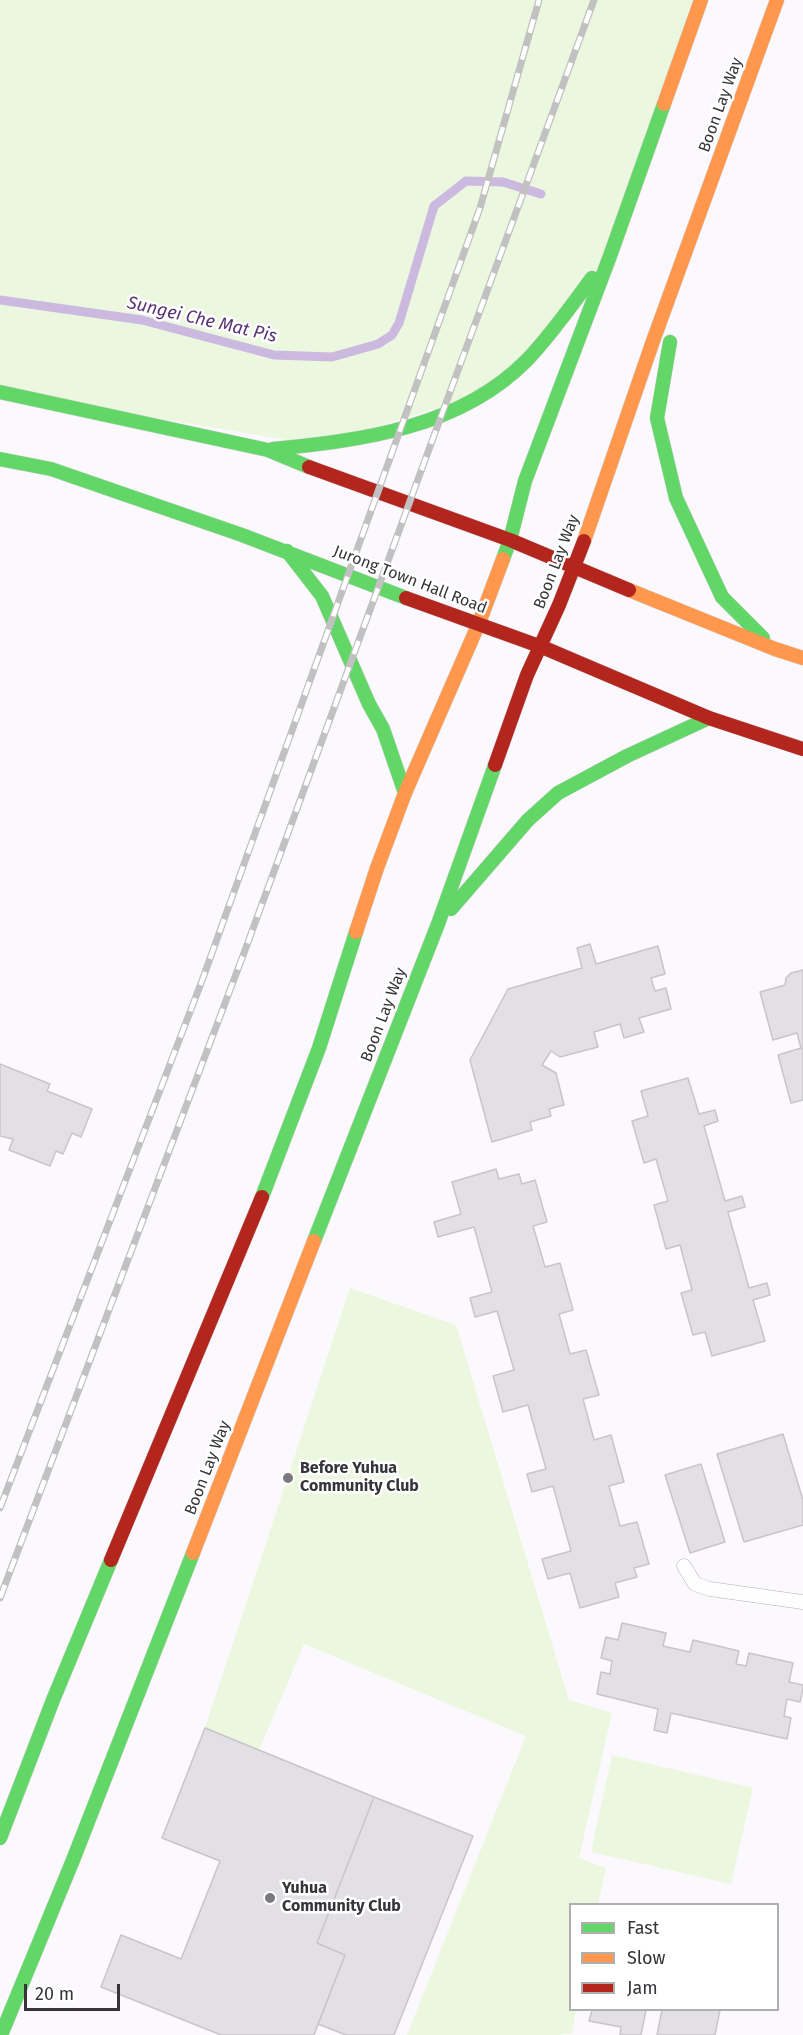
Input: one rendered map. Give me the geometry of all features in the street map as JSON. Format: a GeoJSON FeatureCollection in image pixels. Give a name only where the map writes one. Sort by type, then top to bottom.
{"type":"FeatureCollection","features":[{"type":"Feature","properties":{"kind":"main road"},"geometry":{"type":"LineString","coordinates":[[0,1838],[54,1700],[269,1180],[323,1038],[377,868],[405,793],[479,624],[510,540],[525,481],[610,256],[701,0]]}},
{"type":"Feature","properties":{"kind":"main road","name":"Boon Lay Way"},"geometry":{"type":"LineString","coordinates":[[1,2035],[73,1860],[438,924],[527,675],[542,647],[574,568],[685,252],[777,0]]}},
{"type":"Feature","properties":{"kind":"main road"},"geometry":{"type":"LineString","coordinates":[[685,252],[657,418],[676,498],[722,597],[775,650]]}},
{"type":"Feature","properties":{"kind":"main road"},"geometry":{"type":"LineString","coordinates":[[268,450],[317,445],[406,428],[454,411],[490,392],[526,361],[610,256]]}},
{"type":"Feature","properties":{"kind":"main road"},"geometry":{"type":"LineString","coordinates":[[0,392],[268,450],[324,473],[510,540],[775,650],[803,658]]}},
{"type":"Feature","properties":{"kind":"main road","name":"Jurong Town Hall Road"},"geometry":{"type":"LineString","coordinates":[[0,459],[51,469],[286,551],[411,600],[542,647],[709,717],[803,749]]}},
{"type":"Feature","properties":{"kind":"main road"},"geometry":{"type":"LineString","coordinates":[[286,551],[322,596],[382,729],[405,793]]}},
{"type":"Feature","properties":{"kind":"main road"},"geometry":{"type":"LineString","coordinates":[[438,924],[528,820],[558,793],[627,756],[709,717]]}},
{"type":"Feature","properties":{"kind":"lane"},"geometry":{"type":"LineString","coordinates":[[684,1566],[695,1584],[710,1589],[803,1602]]}},
{"type":"Feature","properties":{"kind":"green space"},"geometry":{"type":"Polygon","coordinates":[[[0,0],[701,0],[610,256],[490,392],[317,445],[0,392],[0,0]]]}},
{"type":"Feature","properties":{"kind":"green space"},"geometry":{"type":"Polygon","coordinates":[[[350,1288],[456,1325],[569,1700],[612,1713],[579,1858],[606,1868],[598,1903],[569,1903],[569,2011],[576,2011],[572,2033],[558,2035],[407,2035],[526,1736],[304,1644],[259,1750],[205,1728],[350,1288]]]}},
{"type":"Feature","properties":{"kind":"green space"},"geometry":{"type":"Polygon","coordinates":[[[612,1755],[753,1788],[731,1884],[591,1852],[612,1755]]]}},
{"type":"Feature","properties":{"kind":"building"},"geometry":{"type":"Polygon","coordinates":[[[590,944],[596,964],[658,946],[665,974],[651,978],[655,991],[666,988],[671,1009],[639,1018],[644,1032],[624,1038],[620,1024],[594,1032],[598,1047],[560,1057],[551,1051],[542,1065],[556,1073],[564,1105],[549,1109],[551,1116],[530,1122],[532,1130],[492,1142],[470,1060],[508,989],[582,968],[577,948],[590,944]]]}},
{"type":"Feature","properties":{"kind":"building"},"geometry":{"type":"Polygon","coordinates":[[[803,970],[803,1100],[791,1103],[778,1055],[801,1048],[797,1033],[773,1040],[760,992],[785,985],[786,978],[791,973],[803,970]]]}},
{"type":"Feature","properties":{"kind":"building"},"geometry":{"type":"Polygon","coordinates":[[[0,1064],[50,1084],[47,1091],[92,1109],[81,1137],[72,1133],[63,1154],[56,1151],[50,1166],[9,1150],[13,1139],[0,1136],[0,1064]]]}},
{"type":"Feature","properties":{"kind":"building"},"geometry":{"type":"Polygon","coordinates":[[[688,1078],[699,1114],[715,1110],[718,1121],[704,1126],[725,1201],[742,1196],[745,1207],[728,1212],[749,1288],[767,1283],[770,1295],[753,1300],[765,1341],[712,1356],[705,1332],[693,1335],[681,1293],[692,1290],[680,1245],[666,1249],[654,1205],[668,1201],[656,1159],[644,1163],[632,1121],[648,1116],[641,1091],[688,1078]]]}},
{"type":"Feature","properties":{"kind":"building"},"geometry":{"type":"Polygon","coordinates":[[[496,1169],[499,1179],[519,1174],[522,1184],[535,1180],[547,1222],[533,1226],[545,1267],[560,1263],[573,1310],[559,1314],[570,1354],[586,1350],[599,1395],[583,1399],[594,1440],[611,1435],[624,1482],[609,1486],[620,1526],[637,1522],[649,1564],[634,1568],[637,1577],[615,1583],[619,1597],[580,1608],[570,1573],[548,1579],[542,1559],[571,1551],[553,1486],[532,1492],[527,1474],[546,1469],[528,1405],[503,1412],[493,1376],[514,1370],[497,1311],[475,1317],[470,1298],[492,1292],[474,1227],[438,1237],[434,1222],[461,1214],[452,1182],[496,1169]]]}},
{"type":"Feature","properties":{"kind":"building"},"geometry":{"type":"Polygon","coordinates":[[[783,1434],[803,1500],[803,1525],[744,1542],[717,1454],[783,1434]]]}},
{"type":"Feature","properties":{"kind":"building"},"geometry":{"type":"Polygon","coordinates":[[[701,1464],[725,1542],[690,1553],[665,1475],[701,1464]]]}},
{"type":"Feature","properties":{"kind":"building"},"geometry":{"type":"Polygon","coordinates":[[[622,1623],[666,1633],[663,1646],[690,1652],[693,1640],[739,1651],[736,1664],[746,1666],[749,1653],[793,1663],[789,1682],[803,1685],[803,1689],[800,1702],[787,1699],[784,1716],[791,1718],[787,1739],[671,1713],[667,1733],[654,1730],[658,1709],[597,1694],[601,1672],[610,1674],[612,1661],[601,1658],[606,1637],[618,1640],[622,1623]]]}},
{"type":"Feature","properties":{"kind":"building","name":"Yuhua Community Club"},"geometry":{"type":"Polygon","coordinates":[[[205,1728],[374,1797],[317,1943],[345,1955],[314,2035],[221,2035],[101,1987],[121,1935],[181,1959],[220,1861],[162,1838],[205,1728]]]}},
{"type":"Feature","properties":{"kind":"building"},"geometry":{"type":"Polygon","coordinates":[[[374,1797],[473,1836],[394,2035],[346,2035],[318,2024],[345,1955],[317,1943],[374,1797]]]}},
{"type":"Feature","properties":{"kind":"building"},"geometry":{"type":"Polygon","coordinates":[[[592,2011],[646,2011],[641,2035],[620,2035],[621,2027],[589,2021],[592,2011]]]}},
{"type":"Feature","properties":{"kind":"building"},"geometry":{"type":"Polygon","coordinates":[[[662,2011],[720,2011],[715,2035],[657,2035],[662,2011]]]}},
{"type":"Feature","properties":{"kind":"waterway","name":"Sungei Che Mat Pis"},"geometry":{"type":"LineString","coordinates":[[0,300],[142,320],[274,355],[332,357],[378,344],[392,335],[399,323],[434,206],[466,181],[503,182],[541,194]]}},
{"type":"Feature","properties":{"kind":"railway"},"geometry":{"type":"LineString","coordinates":[[0,1508],[203,978],[480,208],[539,0]]}},
{"type":"Feature","properties":{"kind":"railway"},"geometry":{"type":"LineString","coordinates":[[0,1598],[244,953],[594,0]]}},
{"type":"Feature","properties":{"kind":"traffic: fast"},"geometry":{"type":"LineString","coordinates":[[503,559],[525,481],[610,256],[664,104]]}},
{"type":"Feature","properties":{"kind":"traffic: fast"},"geometry":{"type":"LineString","coordinates":[[273,449],[341,441],[409,427],[441,416],[472,401],[501,383],[527,360],[592,278]]}},
{"type":"Feature","properties":{"kind":"traffic: fast"},"geometry":{"type":"LineString","coordinates":[[670,342],[657,418],[676,498],[722,597],[763,638]]}},
{"type":"Feature","properties":{"kind":"traffic: fast"},"geometry":{"type":"LineString","coordinates":[[0,392],[268,450],[309,467]]}},
{"type":"Feature","properties":{"kind":"traffic: fast"},"geometry":{"type":"LineString","coordinates":[[0,459],[51,469],[242,535],[406,598]]}},
{"type":"Feature","properties":{"kind":"traffic: fast"},"geometry":{"type":"LineString","coordinates":[[287,551],[322,596],[369,704],[383,729],[405,793]]}},
{"type":"Feature","properties":{"kind":"traffic: fast"},"geometry":{"type":"LineString","coordinates":[[451,909],[528,820],[558,793],[627,756],[709,718]]}},
{"type":"Feature","properties":{"kind":"traffic: fast"},"geometry":{"type":"LineString","coordinates":[[314,1241],[438,924],[495,765]]}},
{"type":"Feature","properties":{"kind":"traffic: fast"},"geometry":{"type":"LineString","coordinates":[[262,1197],[319,1048],[356,932]]}},
{"type":"Feature","properties":{"kind":"traffic: fast"},"geometry":{"type":"LineString","coordinates":[[1,2035],[73,1860],[193,1553]]}},
{"type":"Feature","properties":{"kind":"traffic: fast"},"geometry":{"type":"LineString","coordinates":[[0,1838],[53,1700],[111,1560]]}},
{"type":"Feature","properties":{"kind":"traffic: slow"},"geometry":{"type":"LineString","coordinates":[[664,104],[701,0]]}},
{"type":"Feature","properties":{"kind":"traffic: slow"},"geometry":{"type":"LineString","coordinates":[[584,541],[653,341],[777,0]]}},
{"type":"Feature","properties":{"kind":"traffic: slow"},"geometry":{"type":"LineString","coordinates":[[356,932],[405,793],[479,623],[503,559]]}},
{"type":"Feature","properties":{"kind":"traffic: slow"},"geometry":{"type":"LineString","coordinates":[[629,590],[775,649],[803,658]]}},
{"type":"Feature","properties":{"kind":"traffic: slow"},"geometry":{"type":"LineString","coordinates":[[193,1553],[314,1241]]}},
{"type":"Feature","properties":{"kind":"traffic: jam"},"geometry":{"type":"LineString","coordinates":[[309,467],[510,540],[629,590]]}},
{"type":"Feature","properties":{"kind":"traffic: jam"},"geometry":{"type":"LineString","coordinates":[[495,765],[527,675],[559,605],[584,541]]}},
{"type":"Feature","properties":{"kind":"traffic: jam"},"geometry":{"type":"LineString","coordinates":[[406,598],[542,647],[709,718],[803,749]]}},
{"type":"Feature","properties":{"kind":"traffic: jam"},"geometry":{"type":"LineString","coordinates":[[111,1560],[262,1197]]}},
{"type":"Feature","properties":{"kind":"place","name":"Before Yuhua Community Club"},"geometry":{"type":"Point","coordinates":[288,1478]}},
{"type":"Feature","properties":{"kind":"place","name":"Yuhua Community Club"},"geometry":{"type":"Point","coordinates":[270,1898]}}]}
